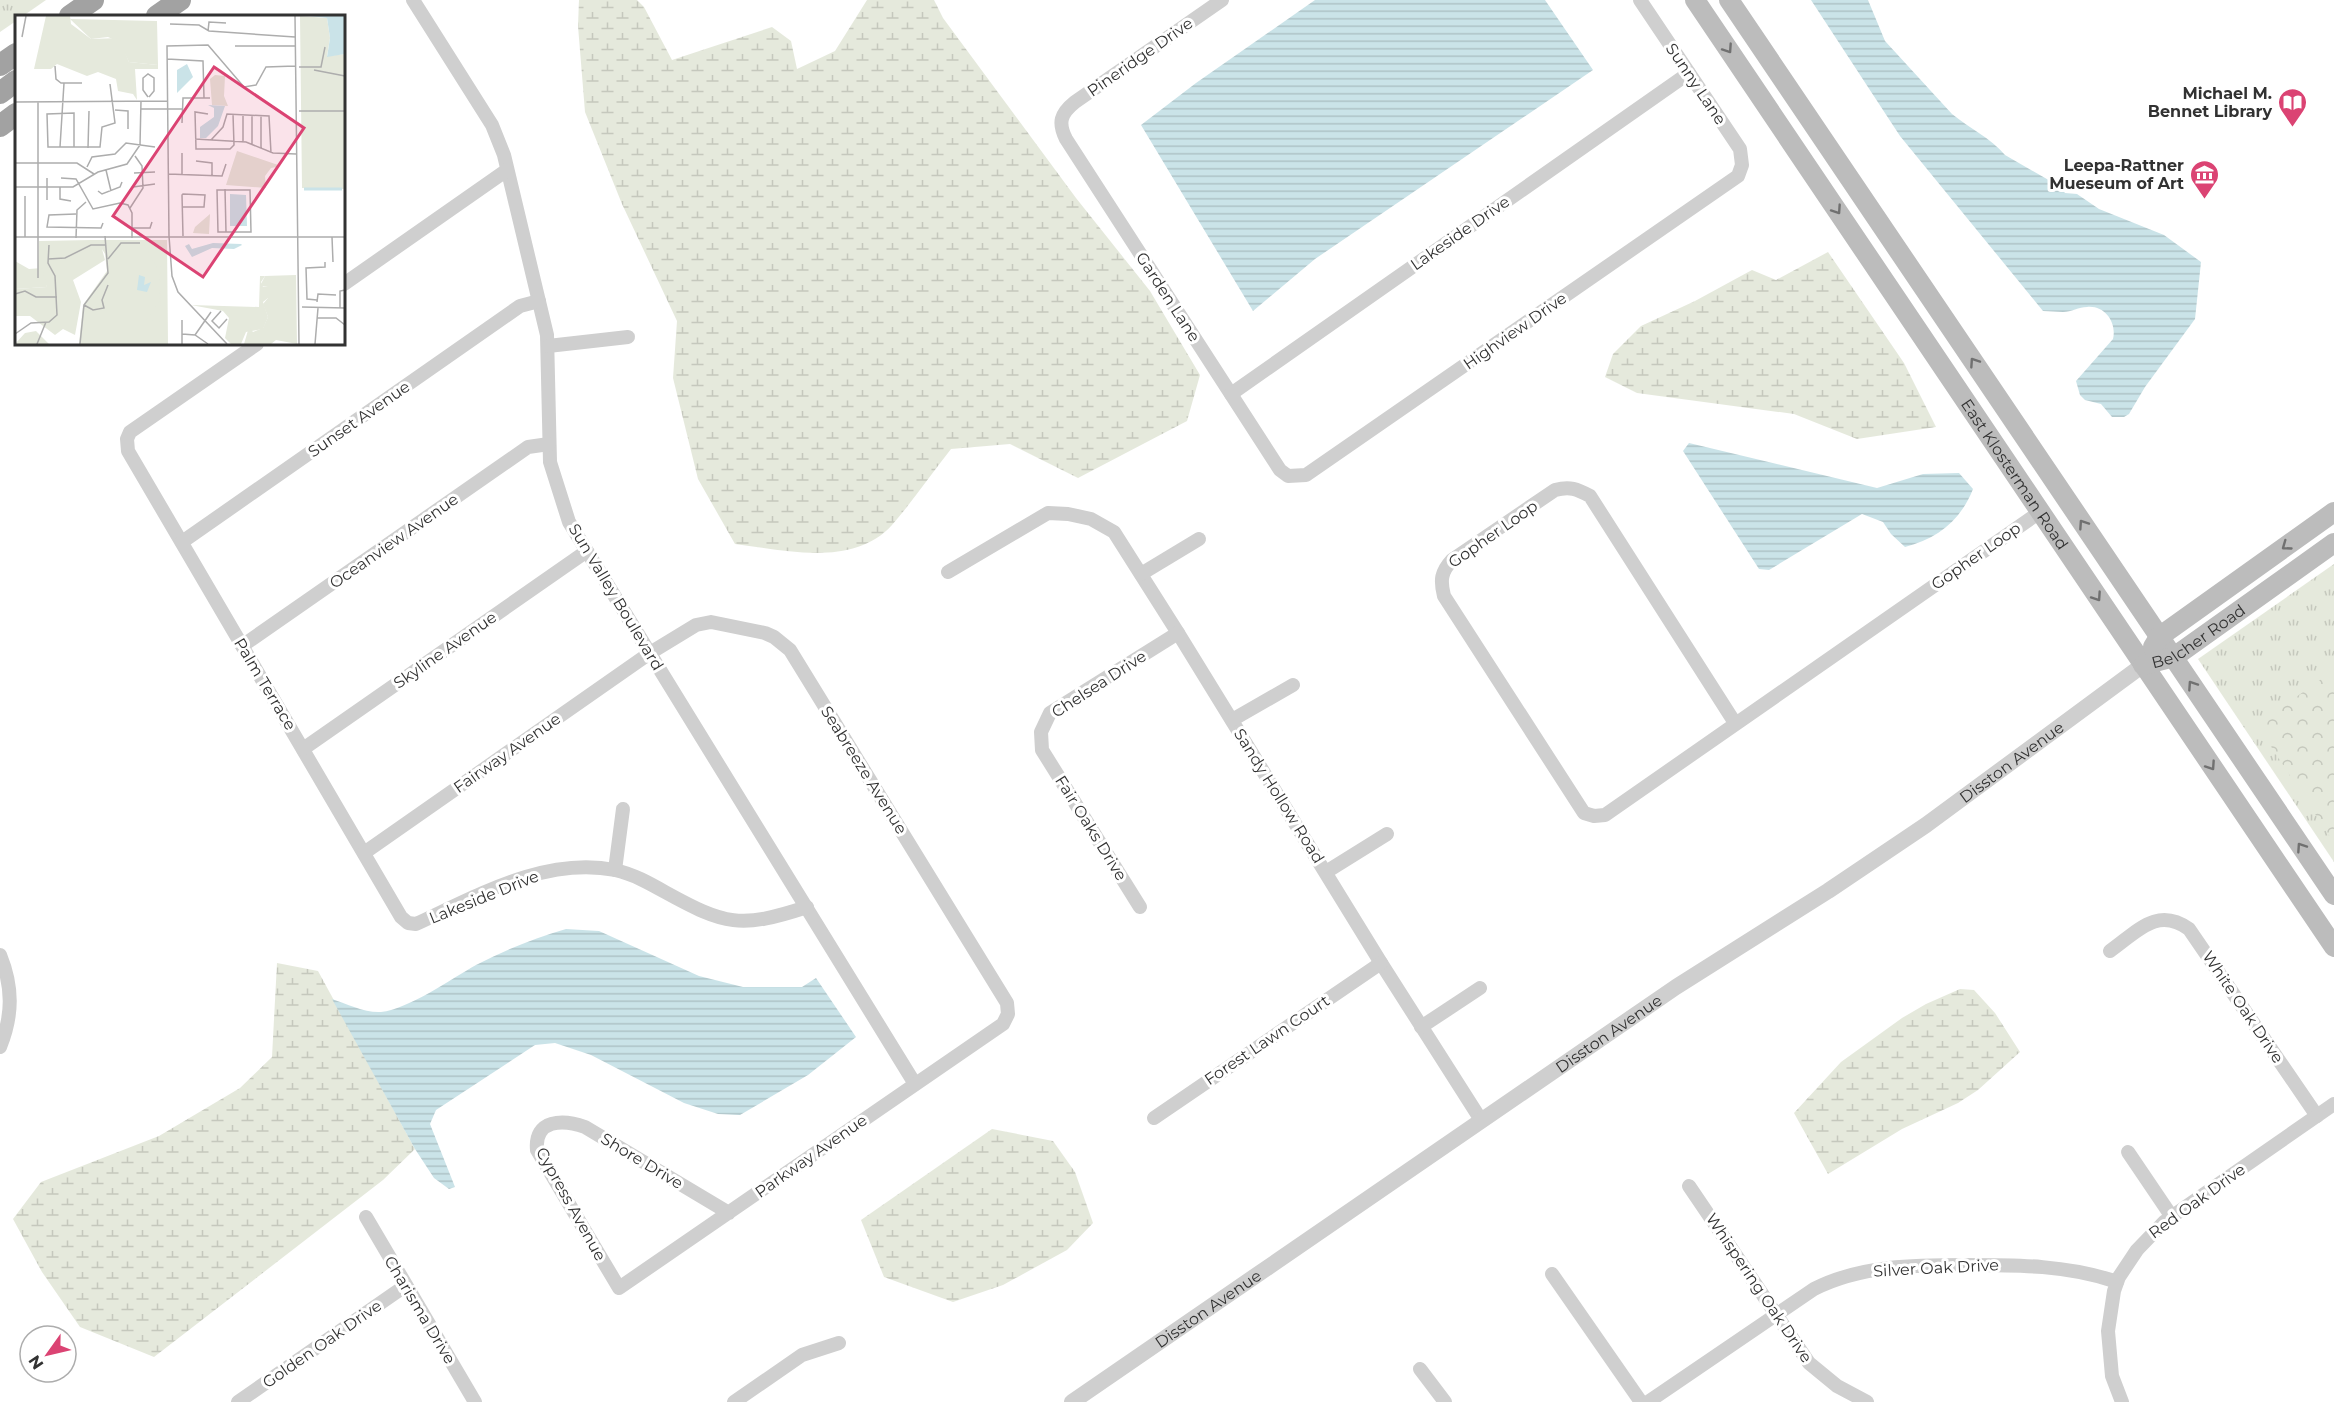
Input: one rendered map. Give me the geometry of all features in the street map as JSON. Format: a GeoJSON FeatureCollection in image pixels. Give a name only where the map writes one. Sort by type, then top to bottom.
{"type":"FeatureCollection","features":[{"type":"Feature","properties":{"kind":"highway"},"geometry":{"type":"LineString","coordinates":[[71,15],[93,0]]}},
{"type":"Feature","properties":{"kind":"highway"},"geometry":{"type":"LineString","coordinates":[[92,15],[104,0]]}},
{"type":"Feature","properties":{"kind":"highway"},"geometry":{"type":"LineString","coordinates":[[158,15],[180,0]]}},
{"type":"Feature","properties":{"kind":"highway"},"geometry":{"type":"LineString","coordinates":[[0,65],[15,55]]}},
{"type":"Feature","properties":{"kind":"highway"},"geometry":{"type":"LineString","coordinates":[[0,93],[15,82]]}},
{"type":"Feature","properties":{"kind":"highway"},"geometry":{"type":"LineString","coordinates":[[0,126],[15,115]]}},
{"type":"Feature","properties":{"kind":"main road","name":"East Klosterman Road"},"geometry":{"type":"LineString","coordinates":[[1695,0],[2334,947]]}},
{"type":"Feature","properties":{"kind":"main road","name":"East Klosterman Road"},"geometry":{"type":"LineString","coordinates":[[1729,0],[2334,895]]}},
{"type":"Feature","properties":{"kind":"main road","name":"Belcher Road"},"geometry":{"type":"LineString","coordinates":[[2143,665],[2159,637],[2334,512]]}},
{"type":"Feature","properties":{"kind":"main road","name":"Belcher Road"},"geometry":{"type":"LineString","coordinates":[[2143,665],[2174,657],[2334,543]]}},
{"type":"Feature","properties":{"kind":"street","name":"Sun Valley Boulevard"},"geometry":{"type":"LineString","coordinates":[[413,0],[492,125],[507,170],[548,346],[550,462],[569,522],[915,1084]]}},
{"type":"Feature","properties":{"kind":"street","name":"Pineridge Drive"},"geometry":{"type":"LineString","coordinates":[[1061,118],[1075,102],[1222,0]]}},
{"type":"Feature","properties":{"kind":"street","name":"Sunny Lane"},"geometry":{"type":"LineString","coordinates":[[1640,0],[1740,149],[1742,155],[1740,172]]}},
{"type":"Feature","properties":{"kind":"street","name":"Lakeside Drive"},"geometry":{"type":"LineString","coordinates":[[1231,394],[1689,73]]}},
{"type":"Feature","properties":{"kind":"street","name":"Garden Lane"},"geometry":{"type":"LineString","coordinates":[[1061,118],[1061,128],[1066,140],[1284,474]]}},
{"type":"Feature","properties":{"kind":"street"},"geometry":{"type":"LineString","coordinates":[[345,283],[507,170]]}},
{"type":"Feature","properties":{"kind":"street","name":"Highview Drive"},"geometry":{"type":"LineString","coordinates":[[1284,474],[1293,477],[1306,475],[1735,179],[1740,172]]}},
{"type":"Feature","properties":{"kind":"street","name":"Sunset Avenue"},"geometry":{"type":"LineString","coordinates":[[182,542],[520,306],[539,301]]}},
{"type":"Feature","properties":{"kind":"street"},"geometry":{"type":"LineString","coordinates":[[548,346],[628,337]]}},
{"type":"Feature","properties":{"kind":"street","name":"Palm Terrace"},"geometry":{"type":"LineString","coordinates":[[256,345],[130,432],[127,439],[128,451],[401,917]]}},
{"type":"Feature","properties":{"kind":"street","name":"Oceanview Avenue"},"geometry":{"type":"LineString","coordinates":[[242,646],[528,447],[549,444]]}},
{"type":"Feature","properties":{"kind":"street","name":"Gopher Loop"},"geometry":{"type":"LineString","coordinates":[[1735,723],[1590,496],[1567,487],[1555,490],[1452,560],[1443,570],[1441,583],[1444,596],[1584,813],[1594,816],[1605,815],[2040,512]]}},
{"type":"Feature","properties":{"kind":"street","name":"Sandy Hollow Road"},"geometry":{"type":"LineString","coordinates":[[948,572],[1048,513],[1076,515],[1091,519],[1114,532],[1481,1120]]}},
{"type":"Feature","properties":{"kind":"street"},"geometry":{"type":"LineString","coordinates":[[1142,574],[1199,539]]}},
{"type":"Feature","properties":{"kind":"street","name":"Skyline Avenue"},"geometry":{"type":"LineString","coordinates":[[303,749],[587,551]]}},
{"type":"Feature","properties":{"kind":"street","name":"Seabreeze Avenue"},"geometry":{"type":"LineString","coordinates":[[650,653],[696,625],[711,622],[774,637],[790,650],[1007,1003],[1008,1014],[1003,1024]]}},
{"type":"Feature","properties":{"kind":"street","name":"Chelsea Drive"},"geometry":{"type":"LineString","coordinates":[[1042,750],[1041,732],[1050,713],[1178,633]]}},
{"type":"Feature","properties":{"kind":"street","name":"Fairway Avenue"},"geometry":{"type":"LineString","coordinates":[[364,853],[650,653]]}},
{"type":"Feature","properties":{"kind":"street","name":"Disston Avenue"},"geometry":{"type":"LineString","coordinates":[[1072,1402],[1676,987],[1828,891],[1916,831],[2143,665]]}},
{"type":"Feature","properties":{"kind":"street"},"geometry":{"type":"LineString","coordinates":[[1232,720],[1293,685]]}},
{"type":"Feature","properties":{"kind":"street","name":"Fair Oaks Drive"},"geometry":{"type":"LineString","coordinates":[[1042,750],[1140,907]]}},
{"type":"Feature","properties":{"kind":"street"},"geometry":{"type":"LineString","coordinates":[[615,870],[622,809]]}},
{"type":"Feature","properties":{"kind":"street"},"geometry":{"type":"LineString","coordinates":[[1326,872],[1387,834]]}},
{"type":"Feature","properties":{"kind":"street","name":"Lakeside Drive"},"geometry":{"type":"LineString","coordinates":[[401,917],[408,923],[416,924],[474,897],[550,871],[576,868],[615,870],[642,879],[715,917],[753,921],[769,919],[807,907]]}},
{"type":"Feature","properties":{"kind":"street","name":"White Oak Drive"},"geometry":{"type":"LineString","coordinates":[[2110,951],[2155,920],[2175,921],[2189,929],[2317,1116]]}},
{"type":"Feature","properties":{"kind":"street"},"geometry":{"type":"LineString","coordinates":[[0,955],[9,986],[11,1011],[0,1047]]}},
{"type":"Feature","properties":{"kind":"street","name":"Forest Lawn Court"},"geometry":{"type":"LineString","coordinates":[[1154,1118],[1381,963]]}},
{"type":"Feature","properties":{"kind":"street"},"geometry":{"type":"LineString","coordinates":[[1421,1027],[1480,988]]}},
{"type":"Feature","properties":{"kind":"street","name":"Parkway Avenue"},"geometry":{"type":"LineString","coordinates":[[619,1288],[1003,1024]]}},
{"type":"Feature","properties":{"kind":"street","name":"Red Oak Drive"},"geometry":{"type":"LineString","coordinates":[[2122,1402],[2114,1384],[2108,1351],[2112,1298],[2117,1282],[2142,1243],[2172,1216],[2334,1104]]}},
{"type":"Feature","properties":{"kind":"street","name":"Shore Drive"},"geometry":{"type":"LineString","coordinates":[[551,1124],[568,1122],[585,1127],[729,1213]]}},
{"type":"Feature","properties":{"kind":"street","name":"Cypress Avenue"},"geometry":{"type":"LineString","coordinates":[[551,1124],[539,1131],[536,1138],[537,1150],[619,1288]]}},
{"type":"Feature","properties":{"kind":"street"},"geometry":{"type":"LineString","coordinates":[[2128,1152],[2172,1216]]}},
{"type":"Feature","properties":{"kind":"street","name":"Whispering Oak Drive"},"geometry":{"type":"LineString","coordinates":[[1689,1185],[1809,1363],[1837,1386],[1868,1402]]}},
{"type":"Feature","properties":{"kind":"street","name":"Charisma Drive"},"geometry":{"type":"LineString","coordinates":[[366,1217],[476,1402]]}},
{"type":"Feature","properties":{"kind":"street","name":"Silver Oak Drive"},"geometry":{"type":"LineString","coordinates":[[1648,1402],[1827,1282],[1861,1273],[1901,1267],[2033,1265],[2117,1282]]}},
{"type":"Feature","properties":{"kind":"street"},"geometry":{"type":"LineString","coordinates":[[1552,1274],[1641,1402]]}},
{"type":"Feature","properties":{"kind":"street","name":"Golden Oak Drive"},"geometry":{"type":"LineString","coordinates":[[238,1402],[405,1286]]}},
{"type":"Feature","properties":{"kind":"street"},"geometry":{"type":"LineString","coordinates":[[734,1402],[802,1354],[839,1343]]}},
{"type":"Feature","properties":{"kind":"street"},"geometry":{"type":"LineString","coordinates":[[1420,1370],[1445,1402]]}},
{"type":"Feature","properties":{"kind":"green space"},"geometry":{"type":"Polygon","coordinates":[[[0,0],[46,0],[24,15],[15,15],[15,22],[0,32],[0,0]]]}},
{"type":"Feature","properties":{"kind":"green space"},"geometry":{"type":"Polygon","coordinates":[[[579,0],[637,0],[644,7],[672,60],[772,27],[791,41],[797,69],[835,51],[867,0],[934,0],[943,18],[1076,198],[1150,291],[1200,375],[1187,421],[1078,478],[1010,444],[951,449],[892,525],[876,538],[858,547],[818,553],[735,544],[698,479],[673,378],[677,321],[622,204],[585,112],[578,26],[579,0]]]}},
{"type":"Feature","properties":{"kind":"green space"},"geometry":{"type":"Polygon","coordinates":[[[1828,252],[1904,363],[1936,427],[1857,439],[1794,414],[1637,393],[1605,377],[1613,354],[1641,326],[1695,301],[1752,270],[1776,280],[1828,252]]]}},
{"type":"Feature","properties":{"kind":"green space"},"geometry":{"type":"Polygon","coordinates":[[[2334,564],[2334,862],[2198,659],[2334,564]]]}},
{"type":"Feature","properties":{"kind":"green space"},"geometry":{"type":"Polygon","coordinates":[[[2334,670],[2334,843],[2257,725],[2334,670]]]}},
{"type":"Feature","properties":{"kind":"green space"},"geometry":{"type":"Polygon","coordinates":[[[277,963],[318,971],[415,1149],[383,1180],[154,1357],[80,1327],[42,1272],[13,1219],[41,1182],[159,1136],[240,1088],[272,1057],[277,963]]]}},
{"type":"Feature","properties":{"kind":"green space"},"geometry":{"type":"Polygon","coordinates":[[[1960,989],[1974,990],[1995,1013],[2020,1052],[1978,1090],[1958,1103],[1902,1129],[1828,1174],[1794,1113],[1841,1062],[1902,1018],[1960,989]]]}},
{"type":"Feature","properties":{"kind":"green space"},"geometry":{"type":"Polygon","coordinates":[[[992,1129],[1053,1141],[1075,1172],[1093,1223],[1067,1250],[1003,1285],[953,1302],[884,1277],[861,1220],[992,1129]]]}},
{"type":"Feature","properties":{"kind":"water"},"geometry":{"type":"Polygon","coordinates":[[[1315,0],[1545,0],[1593,70],[1315,259],[1253,311],[1141,125],[1196,83],[1315,0]]]}},
{"type":"Feature","properties":{"kind":"water"},"geometry":{"type":"Polygon","coordinates":[[[1811,0],[1868,0],[1885,41],[1952,114],[1987,138],[2005,155],[2059,186],[2065,193],[2077,194],[2099,209],[2164,235],[2201,262],[2195,319],[2145,387],[2129,414],[2124,417],[2112,417],[2101,404],[2085,400],[2080,395],[2076,381],[2113,339],[2113,327],[2108,316],[2093,307],[2066,312],[2043,311],[1900,136],[1811,0]]]}},
{"type":"Feature","properties":{"kind":"water"},"geometry":{"type":"Polygon","coordinates":[[[1689,443],[1877,488],[1923,474],[1959,473],[1973,489],[1955,519],[1937,533],[1917,543],[1905,547],[1891,534],[1883,522],[1862,514],[1769,570],[1759,569],[1683,451],[1689,443]]]}},
{"type":"Feature","properties":{"kind":"water"},"geometry":{"type":"Polygon","coordinates":[[[566,929],[599,931],[699,976],[743,987],[802,987],[816,978],[856,1037],[808,1075],[740,1115],[718,1114],[684,1103],[591,1055],[555,1043],[535,1045],[436,1110],[430,1124],[455,1187],[449,1189],[434,1178],[415,1149],[332,999],[369,1011],[392,1010],[417,1000],[498,954],[566,929]]]}},
{"type":"Feature","properties":{"kind":"place","name":"Michael M. Bennet Library"},"geometry":{"type":"Point","coordinates":[2293,128]}},
{"type":"Feature","properties":{"kind":"place","name":"Leepa-Rattner Mueseum of Art"},"geometry":{"type":"Point","coordinates":[2205,200]}}]}
